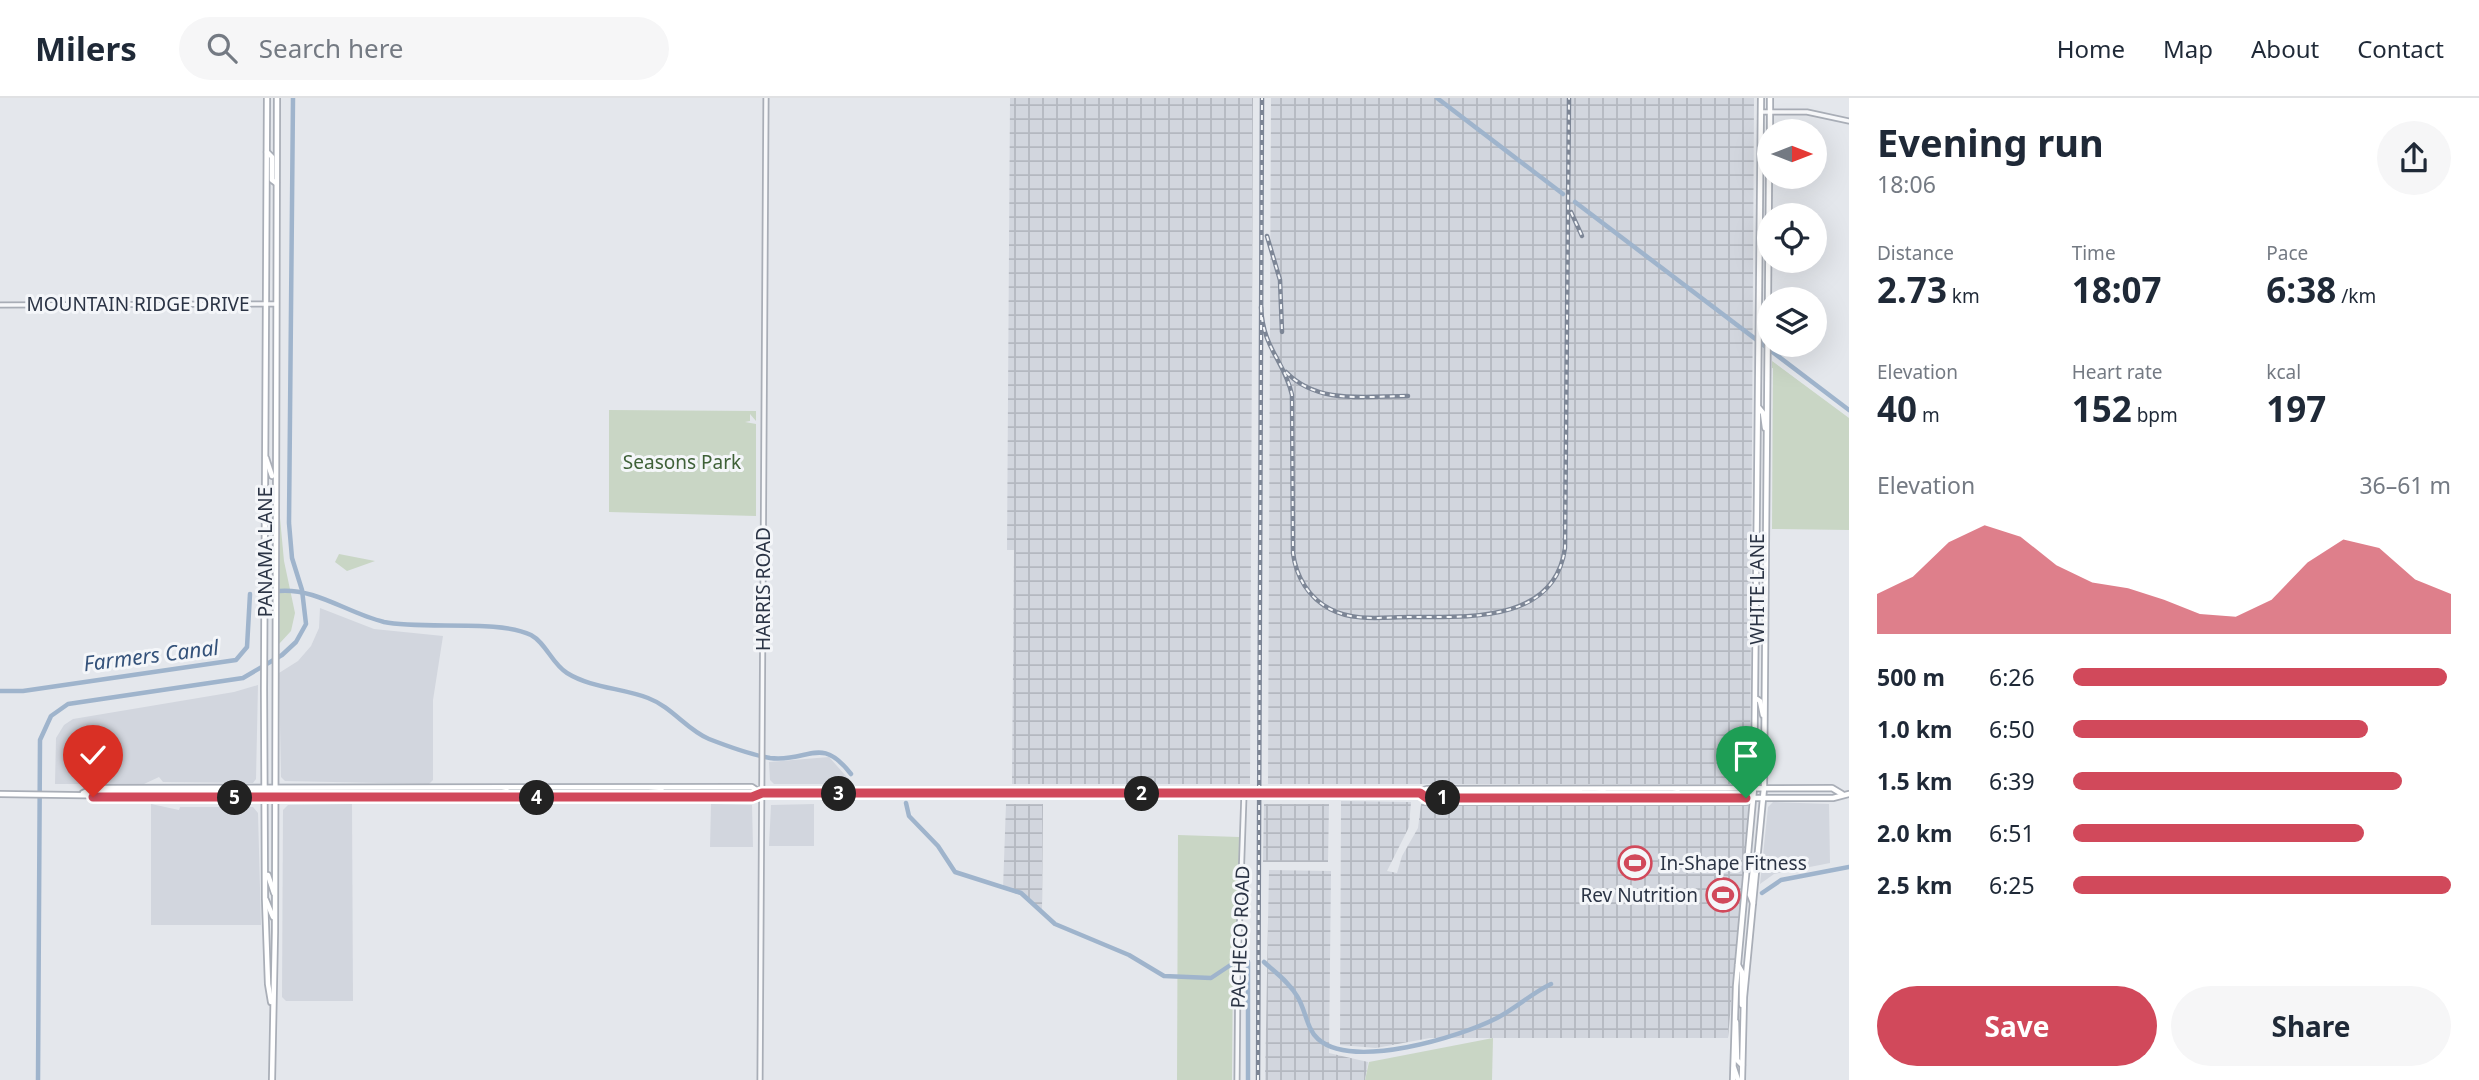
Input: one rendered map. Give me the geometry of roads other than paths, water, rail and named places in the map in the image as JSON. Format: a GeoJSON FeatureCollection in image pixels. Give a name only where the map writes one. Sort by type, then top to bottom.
{"type":"FeatureCollection","features":[{"type":"Feature","properties":{"kind":"main road","name":"PANAMA LANE"},"geometry":{"type":"LineString","coordinates":[[267,98],[265,899],[268,984],[272,1006]]}},
{"type":"Feature","properties":{"kind":"main road","name":"PANAMA LANE"},"geometry":{"type":"LineString","coordinates":[[272,1080],[275,932],[277,98]]}},
{"type":"Feature","properties":{"kind":"main road","name":"WHITE LANE"},"geometry":{"type":"LineString","coordinates":[[1760,203],[1761,98]]}},
{"type":"Feature","properties":{"kind":"main road"},"geometry":{"type":"LineString","coordinates":[[1770,98],[1770,119]]}},
{"type":"Feature","properties":{"kind":"main road"},"geometry":{"type":"LineString","coordinates":[[267,152],[272,157],[272,180],[276,183]]}},
{"type":"Feature","properties":{"kind":"main road","name":"WHITE LANE"},"geometry":{"type":"LineString","coordinates":[[1769,189],[1769,285]]}},
{"type":"Feature","properties":{"kind":"main road","name":"WHITE LANE"},"geometry":{"type":"LineString","coordinates":[[1733,1080],[1734,1018],[1754,798],[1760,273]]}},
{"type":"Feature","properties":{"kind":"main road"},"geometry":{"type":"LineString","coordinates":[[1763,273],[1764,280],[1769,285]]}},
{"type":"Feature","properties":{"kind":"main road","name":"WHITE LANE"},"geometry":{"type":"LineString","coordinates":[[1740,1080],[1743,1009],[1765,788],[1768,357]]}},
{"type":"Feature","properties":{"kind":"main road"},"geometry":{"type":"LineString","coordinates":[[1759,361],[1768,381]]}},
{"type":"Feature","properties":{"kind":"main road"},"geometry":{"type":"LineString","coordinates":[[1759,408],[1763,413],[1767,447]]}},
{"type":"Feature","properties":{"kind":"main road"},"geometry":{"type":"LineString","coordinates":[[265,457],[270,463],[274,491]]}},
{"type":"Feature","properties":{"kind":"main road"},"geometry":{"type":"LineString","coordinates":[[264,518],[274,537]]}},
{"type":"Feature","properties":{"kind":"main road"},"geometry":{"type":"LineString","coordinates":[[1757,699],[1761,703],[1765,730]]}},
{"type":"Feature","properties":{"kind":"main road"},"geometry":{"type":"LineString","coordinates":[[0,794],[82,793],[94,788],[752,787],[762,793]]}},
{"type":"Feature","properties":{"kind":"main road"},"geometry":{"type":"LineString","coordinates":[[633,798],[640,793],[680,788]]}},
{"type":"Feature","properties":{"kind":"main road"},"geometry":{"type":"LineString","coordinates":[[82,793],[93,797],[633,798],[752,797],[762,793],[1244,794],[1420,793],[1427,789],[1832,788],[1842,794]]}},
{"type":"Feature","properties":{"kind":"main road"},"geometry":{"type":"LineString","coordinates":[[402,797],[434,793],[438,789]]}},
{"type":"Feature","properties":{"kind":"main road"},"geometry":{"type":"LineString","coordinates":[[486,797],[518,789]]}},
{"type":"Feature","properties":{"kind":"main road"},"geometry":{"type":"LineString","coordinates":[[1552,798],[1554,793],[1584,789]]}},
{"type":"Feature","properties":{"kind":"main road"},"geometry":{"type":"LineString","coordinates":[[1584,798],[1589,794],[1622,789]]}},
{"type":"Feature","properties":{"kind":"main road"},"geometry":{"type":"LineString","coordinates":[[1656,798],[1662,793],[1696,789]]}},
{"type":"Feature","properties":{"kind":"main road"},"geometry":{"type":"LineString","coordinates":[[1420,793],[1427,798],[1833,798],[1849,794]]}},
{"type":"Feature","properties":{"kind":"main road"},"geometry":{"type":"LineString","coordinates":[[265,861],[270,889],[275,896]]}},
{"type":"Feature","properties":{"kind":"main road"},"geometry":{"type":"LineString","coordinates":[[1748,864],[1753,870],[1750,895],[1753,904]]}},
{"type":"Feature","properties":{"kind":"main road"},"geometry":{"type":"LineString","coordinates":[[265,899],[271,906],[275,932]]}},
{"type":"Feature","properties":{"kind":"main road"},"geometry":{"type":"LineString","coordinates":[[1738,965],[1742,972],[1740,998],[1743,1009]]}},
{"type":"Feature","properties":{"kind":"main road"},"geometry":{"type":"LineString","coordinates":[[1734,1018],[1737,1027],[1737,1060],[1742,1065]]}},
{"type":"Feature","properties":{"kind":"main road"},"geometry":{"type":"LineString","coordinates":[[1733,1066],[1740,1080]]}},
{"type":"Feature","properties":{"kind":"street","name":"HARRIS ROAD"},"geometry":{"type":"LineString","coordinates":[[760,1080],[766,98]]}},
{"type":"Feature","properties":{"kind":"street"},"geometry":{"type":"LineString","coordinates":[[1761,112],[1814,113],[1849,121]]}},
{"type":"Feature","properties":{"kind":"street","name":"MOUNTAIN RIDGE DRIVE"},"geometry":{"type":"LineString","coordinates":[[0,306],[275,304]]}},
{"type":"Feature","properties":{"kind":"street","name":"PACHECO ROAD"},"geometry":{"type":"LineString","coordinates":[[1237,1080],[1244,794]]}},
{"type":"Feature","properties":{"kind":"waterway"},"geometry":{"type":"LineString","coordinates":[[38,1080],[40,740],[51,716],[68,704],[243,678],[282,655],[296,642],[306,624],[302,590],[292,558],[289,523],[293,98]]}},
{"type":"Feature","properties":{"kind":"waterway"},"geometry":{"type":"LineString","coordinates":[[1437,98],[1563,194]]}},
{"type":"Feature","properties":{"kind":"waterway"},"geometry":{"type":"LineString","coordinates":[[1575,202],[1849,410]]}},
{"type":"Feature","properties":{"kind":"waterway","name":"Farmers Canal"},"geometry":{"type":"LineString","coordinates":[[279,591],[306,593],[384,622],[517,630],[536,639],[567,673],[586,682],[657,702],[709,739],[770,758],[814,753],[831,755],[851,774]]}},
{"type":"Feature","properties":{"kind":"waterway","name":"Farmers Canal"},"geometry":{"type":"LineString","coordinates":[[0,691],[23,691],[236,660],[247,647],[250,594]]}},
{"type":"Feature","properties":{"kind":"waterway","name":"Farmers Canal"},"geometry":{"type":"LineString","coordinates":[[906,803],[909,816],[938,846],[955,872],[1021,893],[1055,924],[1129,955],[1164,976],[1211,978],[1232,964]]}},
{"type":"Feature","properties":{"kind":"waterway","name":"Farmers Canal"},"geometry":{"type":"LineString","coordinates":[[1762,893],[1781,880],[1849,867]]}},
{"type":"Feature","properties":{"kind":"waterway"},"geometry":{"type":"LineString","coordinates":[[1248,962],[1248,1080]]}},
{"type":"Feature","properties":{"kind":"waterway","name":"Farmers Canal"},"geometry":{"type":"LineString","coordinates":[[1264,962],[1294,991],[1311,1030],[1318,1039],[1334,1048],[1356,1051],[1407,1047],[1458,1034],[1497,1018],[1551,984]]}},
{"type":"Feature","properties":{"kind":"railway"},"geometry":{"type":"LineString","coordinates":[[1258,1080],[1262,98]]}},
{"type":"Feature","properties":{"kind":"railway"},"geometry":{"type":"LineString","coordinates":[[1261,307],[1266,334],[1292,395],[1293,553],[1300,578],[1310,593],[1339,613],[1369,618],[1481,615],[1505,611],[1527,603],[1545,590],[1558,572],[1565,548],[1569,98]]}},
{"type":"Feature","properties":{"kind":"railway"},"geometry":{"type":"LineString","coordinates":[[1571,212],[1582,236]]}},
{"type":"Feature","properties":{"kind":"railway"},"geometry":{"type":"LineString","coordinates":[[1267,236],[1280,280],[1282,332]]}},
{"type":"Feature","properties":{"kind":"railway"},"geometry":{"type":"LineString","coordinates":[[1286,372],[1299,383],[1328,394],[1359,397],[1408,396]]}},
{"type":"Feature","properties":{"kind":"place","name":"In-Shape Fitness"},"geometry":{"type":"Point","coordinates":[1635,863]}},
{"type":"Feature","properties":{"kind":"place","name":"Rev Nutrition"},"geometry":{"type":"Point","coordinates":[1723,895]}},
{"type":"Feature","properties":{"kind":"park label","name":"Seasons Park"},"geometry":{"type":"Point","coordinates":[682,462]}}]}
